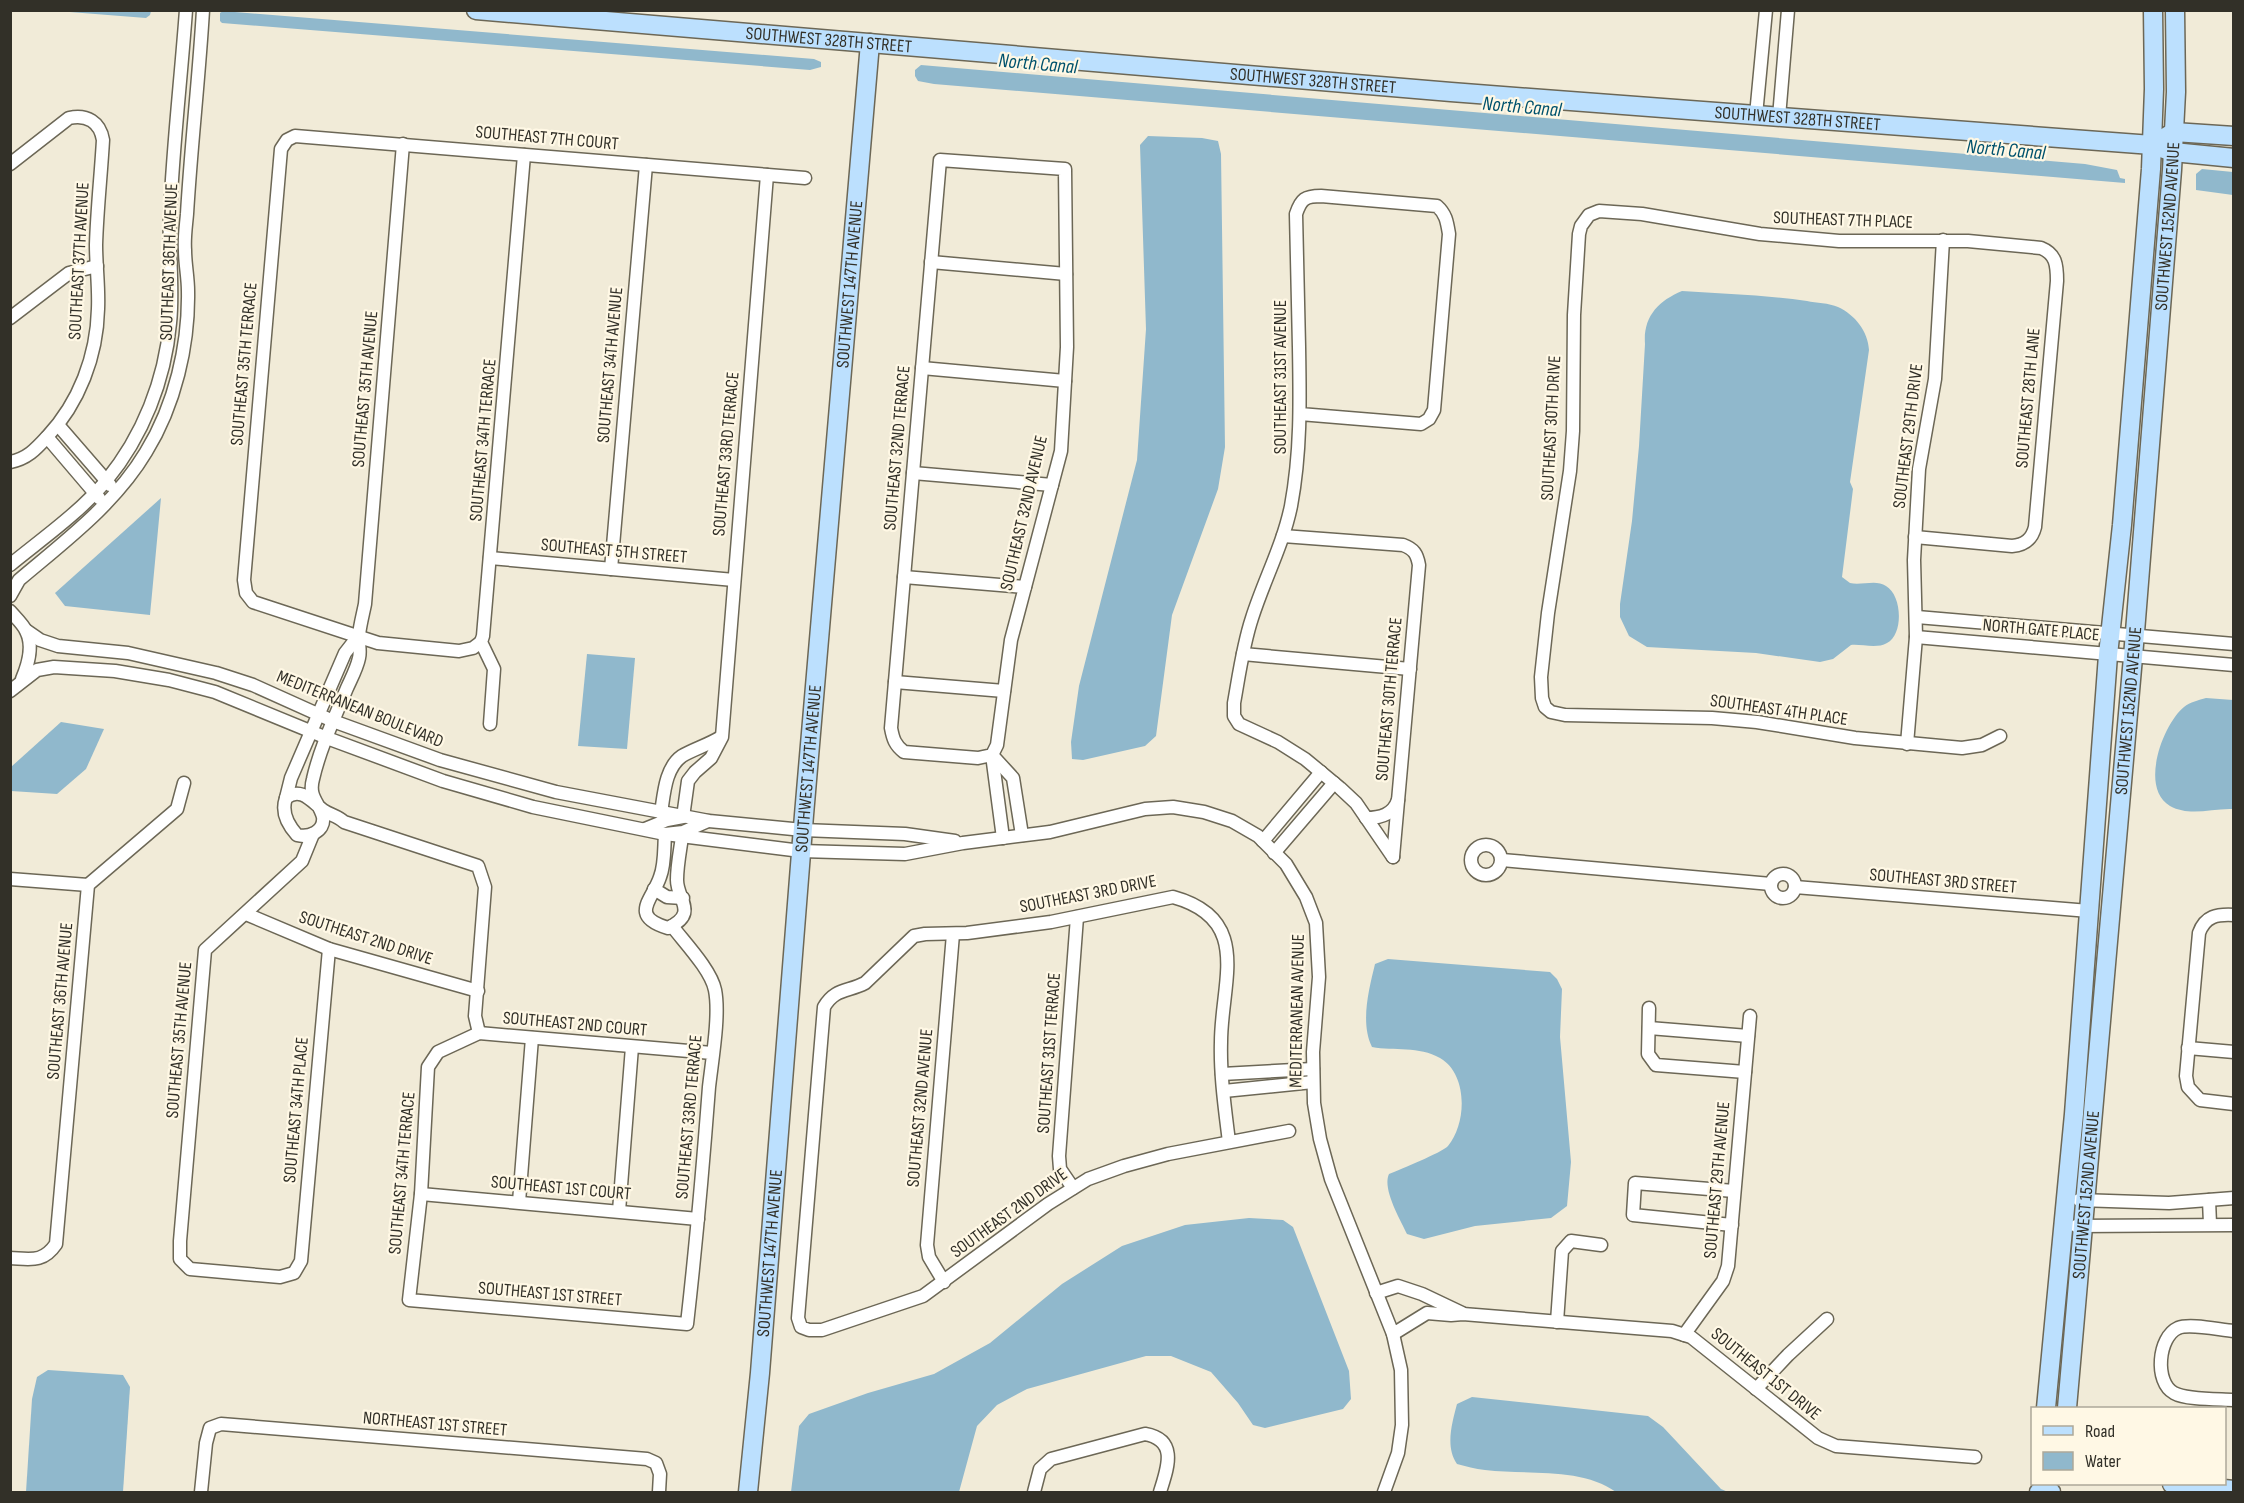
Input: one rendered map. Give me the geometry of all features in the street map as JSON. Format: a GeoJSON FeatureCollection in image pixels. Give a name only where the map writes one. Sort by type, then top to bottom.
{"type":"FeatureCollection","features":[{"type":"Feature","properties":{"kind":"street","name":"SOUTHEAST 36TH AVENUE"},"geometry":{"type":"LineString","coordinates":[[10,565],[106,480],[145,420],[157,390],[167,353],[171,322],[170,214],[186,10]]}},
{"type":"Feature","properties":{"kind":"street","name":"SOUTHEAST 36TH AVENUE"},"geometry":{"type":"LineString","coordinates":[[10,596],[20,580],[106,505],[117,492],[147,451],[161,423],[175,384],[183,350],[188,289],[184,248],[203,10]]}},
{"type":"Feature","properties":{"kind":"street","name":"SOUTHWEST 328TH STREET"},"geometry":{"type":"LineString","coordinates":[[476,10],[1779,117],[2152,145],[2173,152],[2234,158]]}},
{"type":"Feature","properties":{"kind":"street"},"geometry":{"type":"LineString","coordinates":[[1756,115],[1766,10]]}},
{"type":"Feature","properties":{"kind":"street"},"geometry":{"type":"LineString","coordinates":[[1779,117],[1788,10]]}},
{"type":"Feature","properties":{"kind":"street","name":"SOUTHWEST 152ND AVENUE"},"geometry":{"type":"LineString","coordinates":[[2067,1407],[2082,1227],[2075,1199],[2089,911],[2108,655],[2122,525],[2152,145],[2153,10]]}},
{"type":"Feature","properties":{"kind":"street","name":"SOUTHWEST 152ND AVENUE"},"geometry":{"type":"LineString","coordinates":[[2046,1407],[2064,1225],[2075,1199],[2133,657],[2173,152],[2176,81],[2175,10]]}},
{"type":"Feature","properties":{"kind":"street","name":"SOUTHWEST 147TH AVENUE"},"geometry":{"type":"LineString","coordinates":[[748,1492],[760,1373],[801,851],[870,43]]}},
{"type":"Feature","properties":{"kind":"street","name":"SOUTHEAST 37TH AVENUE"},"geometry":{"type":"LineString","coordinates":[[10,164],[69,118],[79,116],[87,118],[102,131],[97,266],[98,310],[95,342],[71,408],[47,437],[21,460],[10,462]]}},
{"type":"Feature","properties":{"kind":"street"},"geometry":{"type":"LineString","coordinates":[[2152,145],[2174,132],[2234,136]]}},
{"type":"Feature","properties":{"kind":"street","name":"SOUTHEAST 7TH COURT"},"geometry":{"type":"LineString","coordinates":[[287,140],[295,136],[805,178]]}},
{"type":"Feature","properties":{"kind":"street","name":"SOUTHEAST 35TH TERRACE"},"geometry":{"type":"LineString","coordinates":[[287,140],[281,149],[244,580],[246,593],[253,602],[359,635]]}},
{"type":"Feature","properties":{"kind":"street","name":"SOUTHEAST 35TH AVENUE"},"geometry":{"type":"LineString","coordinates":[[316,804],[312,796],[312,782],[333,721],[360,658],[359,635],[365,604],[403,144]]}},
{"type":"Feature","properties":{"kind":"street","name":"SOUTHEAST 34TH TERRACE"},"geometry":{"type":"LineString","coordinates":[[481,642],[524,154]]}},
{"type":"Feature","properties":{"kind":"street","name":"SOUTHEAST 32ND TERRACE"},"geometry":{"type":"LineString","coordinates":[[992,755],[978,758],[904,752],[892,739],[891,728],[940,160],[1065,169]]}},
{"type":"Feature","properties":{"kind":"street","name":"SOUTHEAST 34TH AVENUE"},"geometry":{"type":"LineString","coordinates":[[611,569],[646,165]]}},
{"type":"Feature","properties":{"kind":"street","name":"SOUTHEAST 32ND AVENUE"},"geometry":{"type":"LineString","coordinates":[[1003,838],[992,755],[997,745],[1011,640],[1060,451],[1067,347],[1065,169]]}},
{"type":"Feature","properties":{"kind":"street","name":"SOUTHEAST 33RD TERRACE"},"geometry":{"type":"LineString","coordinates":[[683,817],[688,781],[711,758],[722,737],[767,175]]}},
{"type":"Feature","properties":{"kind":"street","name":"SOUTHEAST 31ST AVENUE"},"geometry":{"type":"LineString","coordinates":[[1300,414],[1421,424],[1429,419],[1434,410],[1449,234],[1446,218],[1437,206],[1309,196],[1301,201],[1296,214],[1300,414],[1298,465],[1283,536],[1251,619],[1234,703],[1234,716],[1239,724],[1278,742],[1321,772]]}},
{"type":"Feature","properties":{"kind":"street","name":"SOUTHEAST 7TH PLACE"},"geometry":{"type":"LineString","coordinates":[[1589,215],[1606,212],[1651,215],[1760,234],[1828,240],[1943,240],[2041,248],[2050,253],[2056,262]]}},
{"type":"Feature","properties":{"kind":"street","name":"SOUTHEAST 30TH DRIVE"},"geometry":{"type":"LineString","coordinates":[[1551,712],[1545,707],[1542,698],[1544,646],[1570,471],[1573,431],[1575,289],[1580,230],[1589,215]]}},
{"type":"Feature","properties":{"kind":"street","name":"SOUTHEAST 29TH DRIVE"},"geometry":{"type":"LineString","coordinates":[[1907,744],[1917,617],[1915,537],[1919,469],[1935,379],[1943,240]]}},
{"type":"Feature","properties":{"kind":"street"},"geometry":{"type":"LineString","coordinates":[[931,262],[1066,274]]}},
{"type":"Feature","properties":{"kind":"street","name":"SOUTHEAST 28TH LANE"},"geometry":{"type":"LineString","coordinates":[[1915,537],[2012,546],[2022,544],[2032,537],[2035,526],[2055,304],[2056,262]]}},
{"type":"Feature","properties":{"kind":"street"},"geometry":{"type":"LineString","coordinates":[[10,318],[69,273],[97,266]]}},
{"type":"Feature","properties":{"kind":"street"},"geometry":{"type":"LineString","coordinates":[[922,368],[1065,381]]}},
{"type":"Feature","properties":{"kind":"street"},"geometry":{"type":"LineString","coordinates":[[58,425],[117,492]]}},
{"type":"Feature","properties":{"kind":"street"},"geometry":{"type":"LineString","coordinates":[[47,437],[106,505]]}},
{"type":"Feature","properties":{"kind":"street"},"geometry":{"type":"LineString","coordinates":[[62,455],[75,445]]}},
{"type":"Feature","properties":{"kind":"street"},"geometry":{"type":"LineString","coordinates":[[913,473],[1052,484]]}},
{"type":"Feature","properties":{"kind":"street","name":"SOUTHEAST 30TH TERRACE"},"geometry":{"type":"LineString","coordinates":[[1283,536],[1403,545],[1415,551],[1419,565],[1393,858],[1366,818]]}},
{"type":"Feature","properties":{"kind":"street","name":"SOUTHEAST 5TH STREET"},"geometry":{"type":"LineString","coordinates":[[490,558],[734,580]]}},
{"type":"Feature","properties":{"kind":"street"},"geometry":{"type":"LineString","coordinates":[[904,577],[1025,587]]}},
{"type":"Feature","properties":{"kind":"street"},"geometry":{"type":"LineString","coordinates":[[10,611],[27,631],[29,656],[27,667],[15,687]]}},
{"type":"Feature","properties":{"kind":"street","name":"NORTH GATE PLACE"},"geometry":{"type":"LineString","coordinates":[[1917,617],[2234,644]]}},
{"type":"Feature","properties":{"kind":"street"},"geometry":{"type":"LineString","coordinates":[[2021,647],[2022,626]]}},
{"type":"Feature","properties":{"kind":"street","name":"MEDITERRANEAN BOULEVARD"},"geometry":{"type":"LineString","coordinates":[[27,631],[40,640],[58,646],[128,653],[216,673],[253,685],[333,721],[440,760],[556,792],[709,821],[803,830]]}},
{"type":"Feature","properties":{"kind":"street"},"geometry":{"type":"LineString","coordinates":[[359,635],[378,643],[459,651],[473,648],[481,642],[494,669],[490,724]]}},
{"type":"Feature","properties":{"kind":"street","name":"SOUTHEAST 35TH AVENUE"},"geometry":{"type":"LineString","coordinates":[[286,798],[291,778],[310,731],[320,715],[345,653],[359,635]]}},
{"type":"Feature","properties":{"kind":"street","name":"NORTH GATE PLACE"},"geometry":{"type":"LineString","coordinates":[[1916,637],[2234,665]]}},
{"type":"Feature","properties":{"kind":"street"},"geometry":{"type":"LineString","coordinates":[[2216,663],[2218,642]]}},
{"type":"Feature","properties":{"kind":"street"},"geometry":{"type":"LineString","coordinates":[[1243,654],[1410,669]]}},
{"type":"Feature","properties":{"kind":"street","name":"MEDITERRANEAN BOULEVARD"},"geometry":{"type":"LineString","coordinates":[[15,687],[37,670],[54,666],[115,671],[170,680],[215,692],[327,738],[443,781],[533,807],[682,837],[801,851]]}},
{"type":"Feature","properties":{"kind":"street"},"geometry":{"type":"LineString","coordinates":[[895,682],[1004,691]]}},
{"type":"Feature","properties":{"kind":"street","name":"SOUTHEAST 4TH PLACE"},"geometry":{"type":"LineString","coordinates":[[1551,712],[1580,716],[1677,716],[1723,719],[1907,744],[1962,748],[1982,745],[2000,736]]}},
{"type":"Feature","properties":{"kind":"street"},"geometry":{"type":"LineString","coordinates":[[661,813],[668,776],[674,764],[680,758],[722,737]]}},
{"type":"Feature","properties":{"kind":"street"},"geometry":{"type":"LineString","coordinates":[[992,755],[1013,778],[1022,835]]}},
{"type":"Feature","properties":{"kind":"street"},"geometry":{"type":"LineString","coordinates":[[1263,841],[1321,772],[1356,803],[1366,818],[1384,816],[1396,806],[1399,799]]}},
{"type":"Feature","properties":{"kind":"street"},"geometry":{"type":"LineString","coordinates":[[291,778],[312,782]]}},
{"type":"Feature","properties":{"kind":"street"},"geometry":{"type":"LineString","coordinates":[[10,879],[88,885],[177,809],[184,783]]}},
{"type":"Feature","properties":{"kind":"street"},"geometry":{"type":"LineString","coordinates":[[1274,853],[1335,783]]}},
{"type":"Feature","properties":{"kind":"street"},"geometry":{"type":"LineString","coordinates":[[297,864],[298,843],[284,811],[286,798],[290,794],[300,794],[310,798],[344,822],[478,866],[485,886],[475,1016],[479,1033]]}},
{"type":"Feature","properties":{"kind":"street"},"geometry":{"type":"LineString","coordinates":[[316,804],[322,817],[316,832]]}},
{"type":"Feature","properties":{"kind":"street","name":"MEDITERRANEAN AVENUE"},"geometry":{"type":"LineString","coordinates":[[801,851],[905,854],[963,843],[1050,832],[1145,809],[1173,807],[1204,812],[1232,821],[1263,841],[1286,864],[1306,897],[1316,923],[1319,950],[1313,1082],[1320,1139],[1331,1179],[1393,1334],[1401,1370],[1402,1425],[1398,1453],[1384,1492]]}},
{"type":"Feature","properties":{"kind":"street","name":"MEDITERRANEAN BOULEVARD"},"geometry":{"type":"LineString","coordinates":[[644,830],[667,820],[683,817]]}},
{"type":"Feature","properties":{"kind":"street","name":"MEDITERRANEAN BOULEVARD"},"geometry":{"type":"LineString","coordinates":[[665,834],[683,832],[709,821]]}},
{"type":"Feature","properties":{"kind":"street"},"geometry":{"type":"LineString","coordinates":[[294,832],[302,836],[344,822]]}},
{"type":"Feature","properties":{"kind":"street","name":"MEDITERRANEAN AVENUE"},"geometry":{"type":"LineString","coordinates":[[803,830],[905,834],[963,843]]}},
{"type":"Feature","properties":{"kind":"street","name":"SOUTHEAST 35TH AVENUE"},"geometry":{"type":"LineString","coordinates":[[294,1273],[280,1277],[190,1269],[180,1259],[181,1229],[205,950],[294,869],[304,857],[316,832]]}},
{"type":"Feature","properties":{"kind":"street","name":"SOUTHEAST 33RD TERRACE"},"geometry":{"type":"LineString","coordinates":[[665,834],[661,877],[646,902],[646,913],[658,925],[668,928],[672,926],[710,976],[715,989],[716,1003],[699,1219],[687,1324]]}},
{"type":"Feature","properties":{"kind":"street"},"geometry":{"type":"LineString","coordinates":[[672,926],[682,916],[683,898],[677,886],[677,877],[682,837]]}},
{"type":"Feature","properties":{"kind":"street","name":"SOUTHEAST 3RD STREET"},"geometry":{"type":"LineString","coordinates":[[1502,860],[1771,884],[1775,877],[1782,874],[1790,877],[1795,887],[2089,911]]}},
{"type":"Feature","properties":{"kind":"street","name":"SOUTHEAST 36TH AVENUE"},"geometry":{"type":"LineString","coordinates":[[10,1258],[33,1260],[43,1257],[49,1254],[56,1244],[88,885]]}},
{"type":"Feature","properties":{"kind":"street"},"geometry":{"type":"LineString","coordinates":[[654,889],[667,897],[683,898]]}},
{"type":"Feature","properties":{"kind":"street","name":"SOUTHEAST 3RD DRIVE"},"geometry":{"type":"LineString","coordinates":[[798,1318],[824,1007],[836,992],[856,988],[865,983],[914,936],[953,934],[1077,917],[1173,897],[1202,908],[1215,920],[1224,936],[1228,954],[1221,1034],[1222,1074],[1229,1142]]}},
{"type":"Feature","properties":{"kind":"street","name":"SOUTHEAST 2ND DRIVE"},"geometry":{"type":"LineString","coordinates":[[246,914],[328,949],[478,991]]}},
{"type":"Feature","properties":{"kind":"street"},"geometry":{"type":"LineString","coordinates":[[2234,915],[2216,915],[2205,922],[2199,933],[2187,1081],[2194,1096],[2206,1102],[2234,1104]]}},
{"type":"Feature","properties":{"kind":"street","name":"SOUTHEAST 31ST TERRACE"},"geometry":{"type":"LineString","coordinates":[[1073,1188],[1060,1169],[1059,1156],[1077,917]]}},
{"type":"Feature","properties":{"kind":"street","name":"SOUTHEAST 32ND AVENUE"},"geometry":{"type":"LineString","coordinates":[[944,1282],[929,1257],[927,1245],[953,934]]}},
{"type":"Feature","properties":{"kind":"street","name":"SOUTHEAST 34TH PLACE"},"geometry":{"type":"LineString","coordinates":[[294,1273],[301,1261],[328,949]]}},
{"type":"Feature","properties":{"kind":"street"},"geometry":{"type":"LineString","coordinates":[[1649,1008],[1648,1054],[1656,1065],[1745,1072]]}},
{"type":"Feature","properties":{"kind":"street","name":"SOUTHEAST 29TH AVENUE"},"geometry":{"type":"LineString","coordinates":[[1684,1335],[1723,1281],[1728,1266],[1749,1016]]}},
{"type":"Feature","properties":{"kind":"street"},"geometry":{"type":"LineString","coordinates":[[1649,1028],[1748,1036]]}},
{"type":"Feature","properties":{"kind":"street","name":"SOUTHEAST 2ND COURT"},"geometry":{"type":"LineString","coordinates":[[438,1052],[479,1033],[712,1053]]}},
{"type":"Feature","properties":{"kind":"street"},"geometry":{"type":"LineString","coordinates":[[519,1202],[532,1038]]}},
{"type":"Feature","properties":{"kind":"street"},"geometry":{"type":"LineString","coordinates":[[619,1212],[632,1047]]}},
{"type":"Feature","properties":{"kind":"street"},"geometry":{"type":"LineString","coordinates":[[2188,1048],[2234,1052]]}},
{"type":"Feature","properties":{"kind":"street","name":"SOUTHEAST 34TH TERRACE"},"geometry":{"type":"LineString","coordinates":[[409,1300],[421,1194],[428,1067],[438,1052]]}},
{"type":"Feature","properties":{"kind":"street"},"geometry":{"type":"LineString","coordinates":[[1222,1074],[1313,1069]]}},
{"type":"Feature","properties":{"kind":"street"},"geometry":{"type":"LineString","coordinates":[[1251,1072],[1252,1088]]}},
{"type":"Feature","properties":{"kind":"street"},"geometry":{"type":"LineString","coordinates":[[1224,1091],[1313,1082]]}},
{"type":"Feature","properties":{"kind":"street","name":"SOUTHEAST 2ND DRIVE"},"geometry":{"type":"LineString","coordinates":[[798,1318],[801,1327],[809,1330],[822,1330],[923,1296],[1047,1204],[1088,1179],[1168,1154],[1290,1131]]}},
{"type":"Feature","properties":{"kind":"street"},"geometry":{"type":"LineString","coordinates":[[1732,1225],[1633,1215],[1635,1183],[1734,1191]]}},
{"type":"Feature","properties":{"kind":"street","name":"SOUTHEAST 1ST COURT"},"geometry":{"type":"LineString","coordinates":[[421,1194],[699,1219]]}},
{"type":"Feature","properties":{"kind":"street"},"geometry":{"type":"LineString","coordinates":[[2075,1199],[2169,1203],[2234,1198]]}},
{"type":"Feature","properties":{"kind":"street"},"geometry":{"type":"LineString","coordinates":[[2209,1200],[2210,1224]]}},
{"type":"Feature","properties":{"kind":"street"},"geometry":{"type":"LineString","coordinates":[[2064,1225],[2082,1227],[2234,1225]]}},
{"type":"Feature","properties":{"kind":"street"},"geometry":{"type":"LineString","coordinates":[[1557,1322],[1562,1251],[1571,1241],[1601,1245]]}},
{"type":"Feature","properties":{"kind":"street","name":"SOUTHEAST 1ST DRIVE"},"geometry":{"type":"LineString","coordinates":[[1376,1293],[1398,1286],[1463,1314]]}},
{"type":"Feature","properties":{"kind":"street"},"geometry":{"type":"LineString","coordinates":[[1393,1334],[1427,1313],[1430,1298]]}},
{"type":"Feature","properties":{"kind":"street","name":"SOUTHEAST 1ST STREET"},"geometry":{"type":"LineString","coordinates":[[409,1300],[687,1324]]}},
{"type":"Feature","properties":{"kind":"street","name":"SOUTHEAST 1ST DRIVE"},"geometry":{"type":"LineString","coordinates":[[1427,1313],[1672,1331],[1691,1337],[1818,1438],[1836,1446],[1975,1456]]}},
{"type":"Feature","properties":{"kind":"street"},"geometry":{"type":"LineString","coordinates":[[1756,1389],[1827,1319]]}},
{"type":"Feature","properties":{"kind":"street"},"geometry":{"type":"LineString","coordinates":[[2234,1331],[2178,1328],[2169,1335],[2165,1342],[2162,1368],[2162,1377],[2168,1388],[2179,1395],[2234,1400]]}},
{"type":"Feature","properties":{"kind":"street","name":"NORTHEAST 1ST STREET"},"geometry":{"type":"LineString","coordinates":[[201,1492],[206,1443],[210,1428],[221,1424],[647,1459],[656,1463],[660,1474],[659,1492]]}},
{"type":"Feature","properties":{"kind":"street"},"geometry":{"type":"LineString","coordinates":[[1034,1492],[1040,1469],[1051,1459],[1145,1434],[1157,1436],[1165,1444],[1168,1457],[1160,1492]]}},
{"type":"Feature","properties":{"kind":"street"},"geometry":{"type":"LineString","coordinates":[[2182,1485],[2234,1490]]}},
{"type":"Feature","properties":{"kind":"street"},"geometry":{"type":"LineString","coordinates":[[2039,1492],[2050,1492]]}},
{"type":"Feature","properties":{"kind":"water"},"geometry":{"type":"Polygon","coordinates":[[[150,10],[151,11],[146,18],[57,11],[150,10]]]}},
{"type":"Feature","properties":{"kind":"water"},"geometry":{"type":"Polygon","coordinates":[[[223,11],[814,59],[821,62],[821,67],[810,70],[222,23],[220,13],[223,11]]]}},
{"type":"Feature","properties":{"kind":"water","name":"North Canal"},"geometry":{"type":"Polygon","coordinates":[[[921,65],[2085,164],[2117,170],[2120,178],[2125,179],[2125,183],[934,84],[918,81],[915,70],[921,65]]]}},
{"type":"Feature","properties":{"kind":"water"},"geometry":{"type":"Polygon","coordinates":[[[1148,136],[1202,138],[1218,141],[1221,154],[1225,447],[1218,489],[1172,615],[1156,736],[1145,746],[1083,760],[1072,759],[1071,742],[1079,686],[1137,460],[1146,329],[1140,145],[1148,136]]]}},
{"type":"Feature","properties":{"kind":"water"},"geometry":{"type":"Polygon","coordinates":[[[2202,169],[2233,172],[2233,195],[2196,190],[2196,174],[2202,169]]]}},
{"type":"Feature","properties":{"kind":"water"},"geometry":{"type":"Polygon","coordinates":[[[1682,291],[1776,297],[1831,305],[1850,314],[1863,330],[1869,350],[1850,482],[1853,489],[1842,577],[1850,583],[1882,584],[1891,591],[1895,597],[1899,614],[1896,632],[1887,643],[1874,646],[1851,645],[1833,659],[1820,662],[1756,653],[1647,647],[1629,636],[1620,617],[1620,604],[1632,521],[1639,446],[1645,334],[1649,318],[1659,305],[1682,291]]]}},
{"type":"Feature","properties":{"kind":"water"},"geometry":{"type":"Polygon","coordinates":[[[161,498],[150,615],[65,606],[55,593],[161,498]]]}},
{"type":"Feature","properties":{"kind":"water"},"geometry":{"type":"Polygon","coordinates":[[[587,654],[635,658],[627,749],[578,746],[587,654]]]}},
{"type":"Feature","properties":{"kind":"water"},"geometry":{"type":"Polygon","coordinates":[[[2206,698],[2233,700],[2233,809],[2185,811],[2170,806],[2161,797],[2156,785],[2155,771],[2162,741],[2176,715],[2186,705],[2206,698]]]}},
{"type":"Feature","properties":{"kind":"water"},"geometry":{"type":"Polygon","coordinates":[[[61,722],[104,729],[86,769],[57,794],[11,791],[11,767],[61,722]]]}},
{"type":"Feature","properties":{"kind":"water"},"geometry":{"type":"Polygon","coordinates":[[[1388,959],[1550,972],[1557,979],[1562,989],[1560,1037],[1571,1162],[1567,1206],[1551,1218],[1475,1226],[1424,1239],[1407,1234],[1390,1196],[1387,1180],[1389,1174],[1448,1146],[1459,1125],[1462,1099],[1456,1075],[1440,1058],[1415,1050],[1372,1047],[1368,1038],[1366,1017],[1368,995],[1375,964],[1388,959]]]}},
{"type":"Feature","properties":{"kind":"water"},"geometry":{"type":"Polygon","coordinates":[[[1249,1218],[1283,1220],[1293,1227],[1349,1371],[1351,1399],[1343,1409],[1265,1428],[1253,1425],[1238,1403],[1211,1372],[1171,1356],[1146,1356],[1027,1389],[997,1405],[977,1426],[959,1492],[791,1492],[799,1426],[809,1414],[868,1393],[934,1374],[990,1343],[1062,1284],[1122,1246],[1185,1225],[1249,1218]]]}},
{"type":"Feature","properties":{"kind":"water"},"geometry":{"type":"Polygon","coordinates":[[[48,1370],[123,1375],[130,1387],[123,1492],[26,1492],[32,1399],[37,1377],[48,1370]]]}},
{"type":"Feature","properties":{"kind":"water"},"geometry":{"type":"Polygon","coordinates":[[[1472,1397],[1648,1416],[1663,1427],[1721,1489],[1728,1492],[1616,1492],[1602,1484],[1570,1475],[1485,1470],[1457,1464],[1450,1443],[1453,1419],[1457,1404],[1472,1397]]]}}]}
